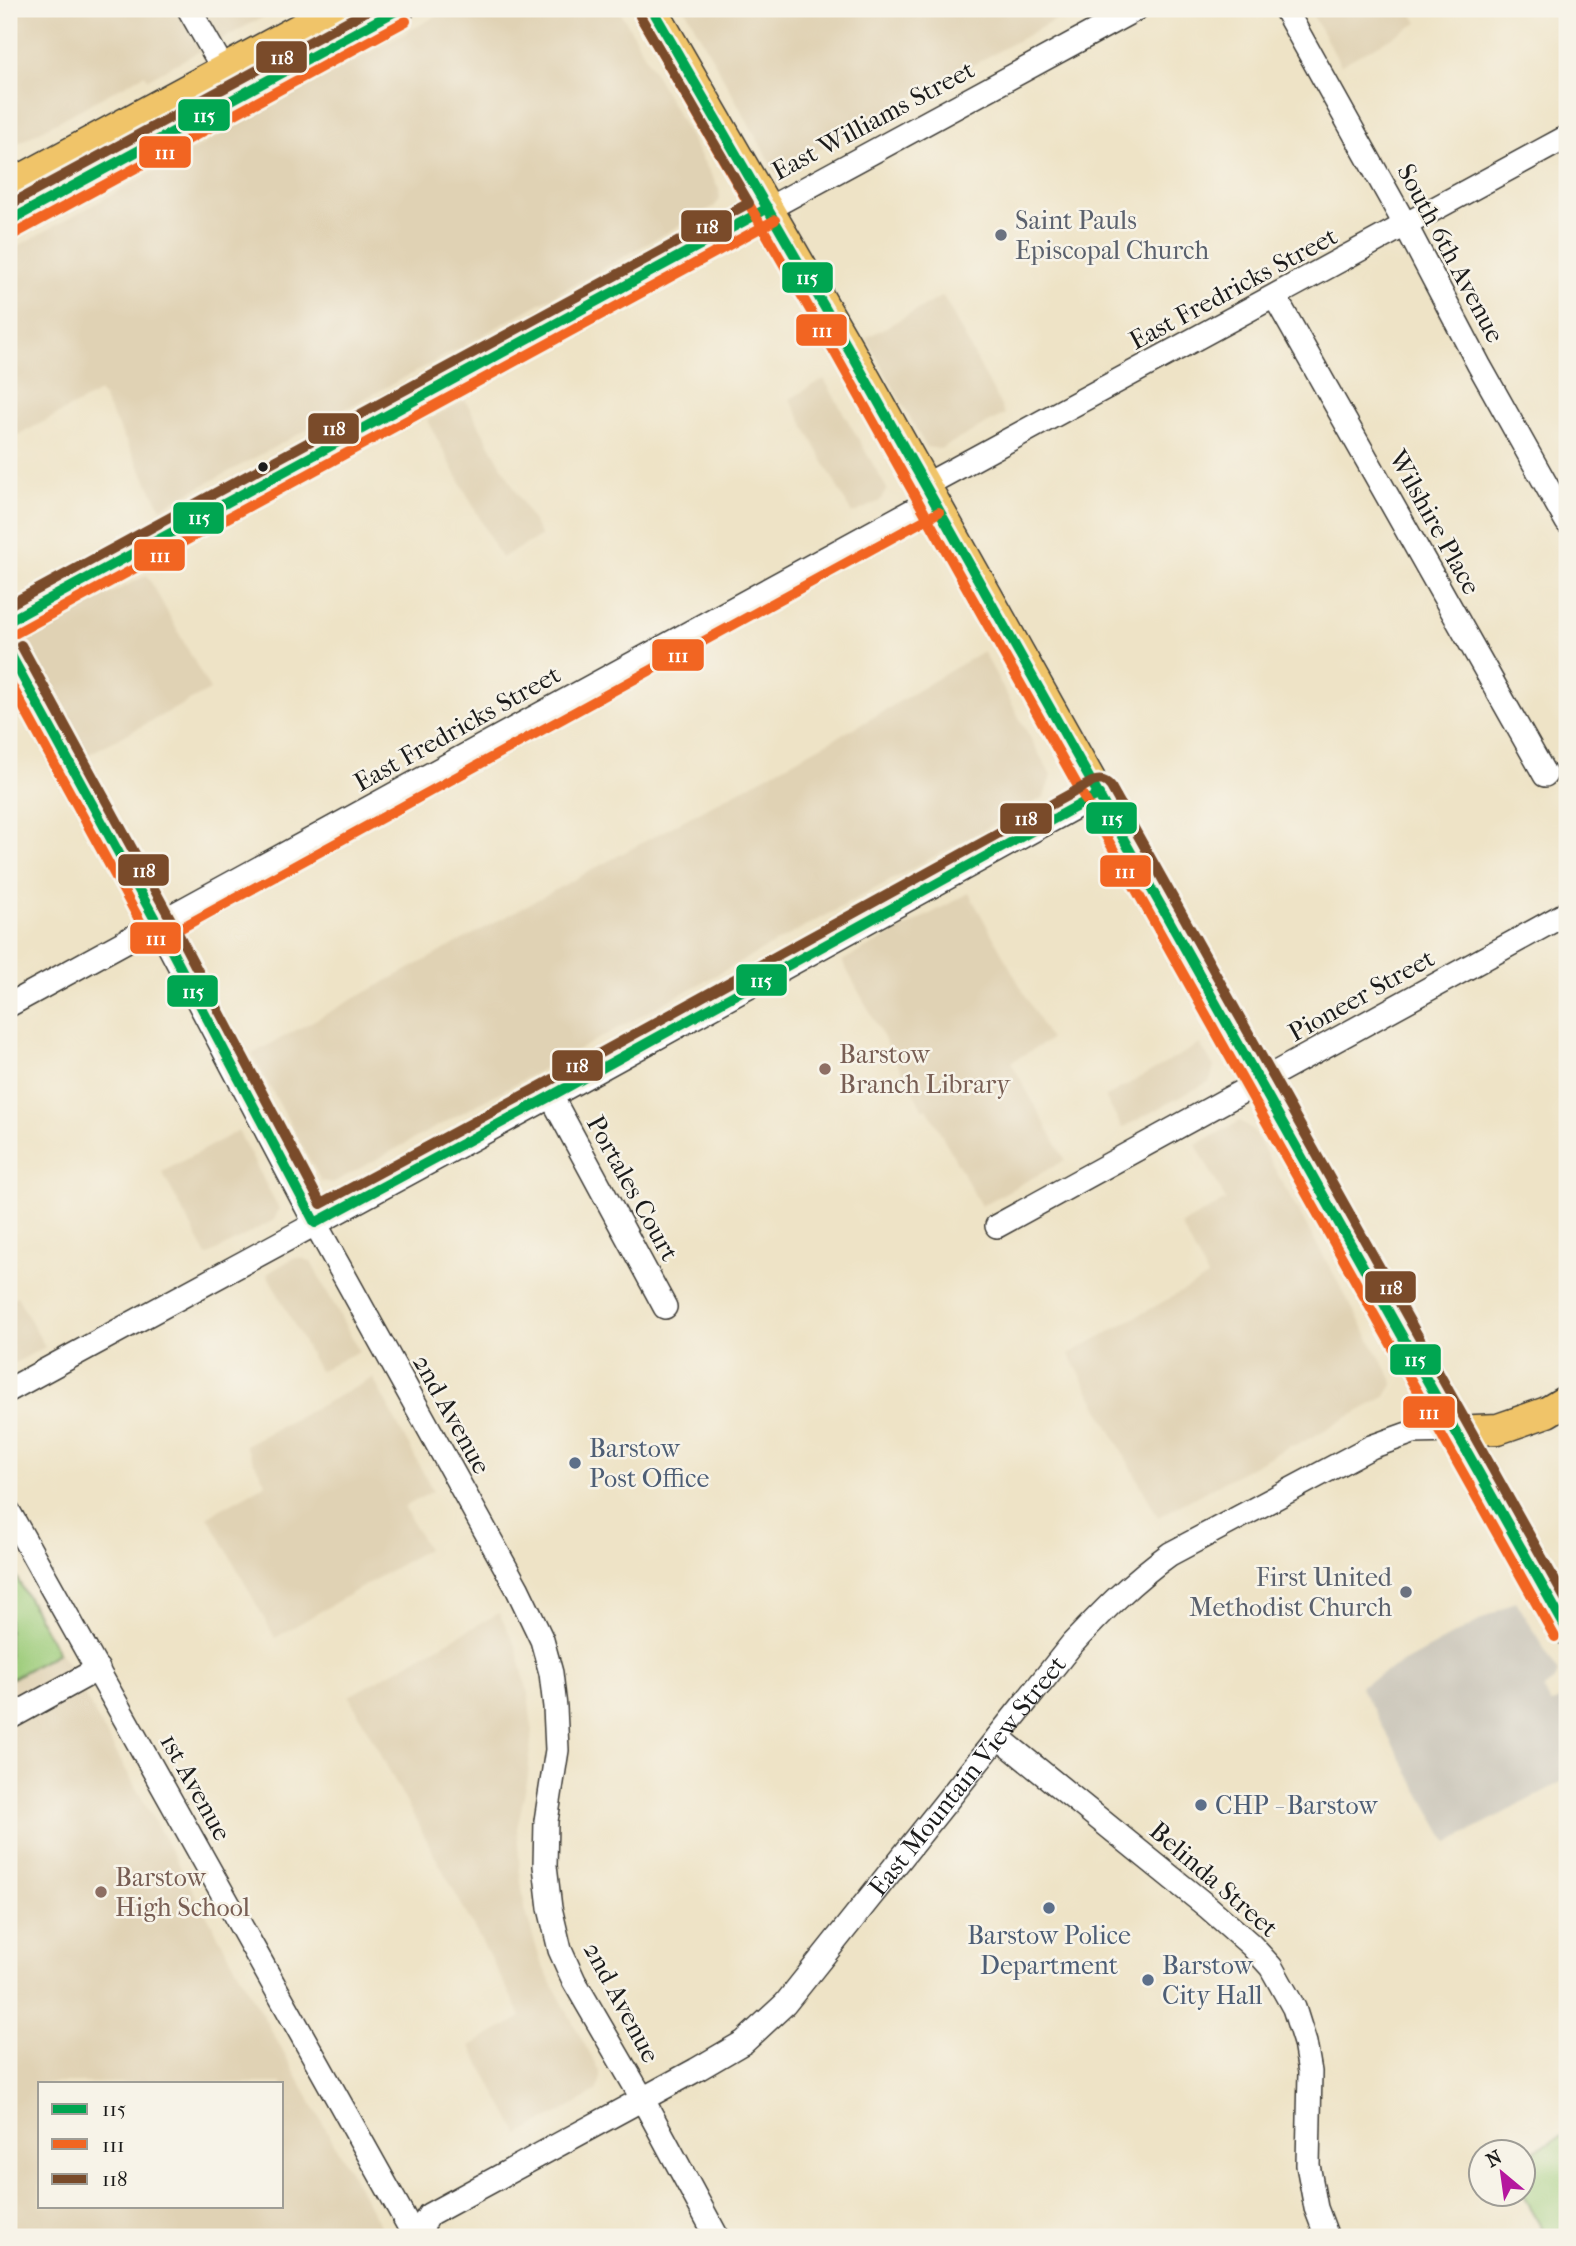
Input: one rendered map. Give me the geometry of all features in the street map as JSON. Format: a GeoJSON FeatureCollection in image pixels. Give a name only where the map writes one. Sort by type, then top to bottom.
{"type":"FeatureCollection","features":[{"type":"Feature","properties":{"kind":"main road"},"geometry":{"type":"LineString","coordinates":[[9,186],[336,9]]}},
{"type":"Feature","properties":{"kind":"main road"},"geometry":{"type":"LineString","coordinates":[[9,221],[399,9]]}},
{"type":"Feature","properties":{"kind":"main road"},"geometry":{"type":"LineString","coordinates":[[652,9],[768,208],[1099,794],[1567,1630]]}},
{"type":"Feature","properties":{"kind":"main road","name":"East Mountain View Street"},"geometry":{"type":"LineString","coordinates":[[1454,1431],[1497,1429],[1546,1412],[1567,1400]]}},
{"type":"Feature","properties":{"kind":"street"},"geometry":{"type":"LineString","coordinates":[[189,9],[224,70]]}},
{"type":"Feature","properties":{"kind":"street","name":"East Williams Street"},"geometry":{"type":"LineString","coordinates":[[9,621],[1136,9]]}},
{"type":"Feature","properties":{"kind":"street","name":"South 6th Avenue"},"geometry":{"type":"LineString","coordinates":[[1285,9],[1406,226],[1479,365],[1564,509]]}},
{"type":"Feature","properties":{"kind":"street","name":"East Fredricks Street"},"geometry":{"type":"LineString","coordinates":[[9,1005],[158,925],[1275,297],[1567,137]]}},
{"type":"Feature","properties":{"kind":"street","name":"Wilshire Place"},"geometry":{"type":"LineString","coordinates":[[1275,297],[1545,775]]}},
{"type":"Feature","properties":{"kind":"street","name":"2nd Avenue"},"geometry":{"type":"LineString","coordinates":[[9,652],[158,925],[315,1223],[517,1588],[542,1640],[551,1673],[557,1750],[546,1821],[545,1866],[550,1908],[561,1950],[574,1981],[642,2098],[717,2237]]}},
{"type":"Feature","properties":{"kind":"street"},"geometry":{"type":"LineString","coordinates":[[9,1390],[1099,794]]}},
{"type":"Feature","properties":{"kind":"street","name":"Pioneer Street"},"geometry":{"type":"LineString","coordinates":[[997,1226],[1567,913]]}},
{"type":"Feature","properties":{"kind":"street","name":"Portales Court"},"geometry":{"type":"LineString","coordinates":[[551,1096],[665,1307]]}},
{"type":"Feature","properties":{"kind":"street","name":"East Mountain View Street"},"geometry":{"type":"LineString","coordinates":[[415,2237],[429,2215],[744,2042],[785,2004],[1072,1644],[1118,1595],[1170,1554],[1371,1447],[1413,1432],[1454,1431]]}},
{"type":"Feature","properties":{"kind":"street","name":"1st Avenue"},"geometry":{"type":"LineString","coordinates":[[9,1512],[415,2237]]}},
{"type":"Feature","properties":{"kind":"street"},"geometry":{"type":"LineString","coordinates":[[9,1718],[98,1669]]}},
{"type":"Feature","properties":{"kind":"street","name":"Belinda Street"},"geometry":{"type":"LineString","coordinates":[[998,1737],[1209,1908],[1251,1945],[1271,1967],[1294,2008],[1305,2043],[1310,2072],[1308,2165],[1316,2208],[1327,2237]]}},
{"type":"Feature","properties":{"kind":"shaded area"},"geometry":{"type":"Polygon","coordinates":[[[9,9],[278,9],[148,79],[145,74],[9,148],[9,9]]]}},
{"type":"Feature","properties":{"kind":"shaded area"},"geometry":{"type":"Polygon","coordinates":[[[449,9],[619,9],[719,189],[720,198],[715,206],[469,343],[161,508],[100,392],[9,440],[9,251],[449,9]]]}},
{"type":"Feature","properties":{"kind":"shaded area"},"geometry":{"type":"Polygon","coordinates":[[[685,9],[1075,9],[776,173],[685,9]]]}},
{"type":"Feature","properties":{"kind":"shaded area"},"geometry":{"type":"Polygon","coordinates":[[[1309,9],[1410,9],[1418,23],[1341,65],[1309,9]]]}},
{"type":"Feature","properties":{"kind":"shaded area"},"geometry":{"type":"Polygon","coordinates":[[[943,296],[1005,414],[940,449],[926,447],[866,338],[943,296]]]}},
{"type":"Feature","properties":{"kind":"shaded area"},"geometry":{"type":"Polygon","coordinates":[[[824,379],[887,489],[880,501],[852,514],[790,399],[824,379]]]}},
{"type":"Feature","properties":{"kind":"shaded area"},"geometry":{"type":"Polygon","coordinates":[[[465,400],[541,536],[501,558],[427,420],[465,400]]]}},
{"type":"Feature","properties":{"kind":"shaded area"},"geometry":{"type":"Polygon","coordinates":[[[147,575],[210,690],[87,755],[24,643],[29,635],[147,575]]]}},
{"type":"Feature","properties":{"kind":"shaded area"},"geometry":{"type":"Polygon","coordinates":[[[983,651],[1051,776],[1044,797],[333,1183],[321,1181],[252,1054],[867,721],[983,651]]]}},
{"type":"Feature","properties":{"kind":"shaded area"},"geometry":{"type":"Polygon","coordinates":[[[969,893],[1050,1040],[1011,1062],[1065,1160],[981,1206],[927,1108],[923,1110],[842,961],[969,893]]]}},
{"type":"Feature","properties":{"kind":"shaded area"},"geometry":{"type":"Polygon","coordinates":[[[1200,1044],[1214,1067],[1210,1081],[1122,1128],[1105,1097],[1200,1044]]]}},
{"type":"Feature","properties":{"kind":"shaded area"},"geometry":{"type":"Polygon","coordinates":[[[1240,1121],[1253,1130],[1393,1385],[1385,1397],[1158,1517],[1069,1354],[1208,1277],[1181,1225],[1226,1200],[1196,1145],[1240,1121]]]}},
{"type":"Feature","properties":{"kind":"shaded area"},"geometry":{"type":"Polygon","coordinates":[[[238,1131],[279,1209],[274,1220],[207,1256],[162,1172],[238,1131]]]}},
{"type":"Feature","properties":{"kind":"shaded area"},"geometry":{"type":"Polygon","coordinates":[[[293,1258],[311,1262],[359,1351],[319,1371],[267,1274],[293,1258]]]}},
{"type":"Feature","properties":{"kind":"shaded area"},"geometry":{"type":"Polygon","coordinates":[[[17,1296],[45,1347],[9,1366],[9,1300],[17,1296]]]}},
{"type":"Feature","properties":{"kind":"shaded area"},"geometry":{"type":"Polygon","coordinates":[[[373,1378],[433,1491],[404,1507],[427,1549],[275,1638],[208,1516],[266,1484],[245,1445],[373,1378]]]}},
{"type":"Feature","properties":{"kind":"shaded area","name":"Barstow High School"},"geometry":{"type":"Polygon","coordinates":[[[9,1560],[384,2233],[383,2237],[9,2237],[9,1560]]]}},
{"type":"Feature","properties":{"kind":"shaded area"},"geometry":{"type":"Polygon","coordinates":[[[1516,1601],[1558,1672],[1555,1681],[1543,1689],[1551,1704],[1563,1698],[1567,1699],[1567,1779],[1448,1843],[1360,1686],[1516,1601]]]}},
{"type":"Feature","properties":{"kind":"shaded area"},"geometry":{"type":"Polygon","coordinates":[[[499,1613],[516,1647],[528,1693],[532,1729],[528,1777],[517,1828],[525,1909],[541,1963],[600,2073],[596,2091],[519,2135],[470,2046],[522,2017],[349,1696],[499,1613]]]}},
{"type":"Feature","properties":{"kind":"green space"},"geometry":{"type":"Polygon","coordinates":[[[9,1564],[58,1653],[9,1680],[9,1564]]]}},
{"type":"Feature","properties":{"kind":"green space"},"geometry":{"type":"Polygon","coordinates":[[[1567,2133],[1567,2237],[1547,2237],[1530,2208],[1538,2208],[1538,2149],[1567,2133]]]}},
{"type":"Feature","properties":{"kind":"transit line","name":"118"},"geometry":{"type":"LineString","coordinates":[[9,205],[370,9]]}},
{"type":"Feature","properties":{"kind":"transit line","name":"115"},"geometry":{"type":"LineString","coordinates":[[9,221],[399,9]]}},
{"type":"Feature","properties":{"kind":"transit line","name":"115"},"geometry":{"type":"LineString","coordinates":[[652,9],[847,346],[1567,1630]]}},
{"type":"Feature","properties":{"kind":"transit line","name":"111"},"geometry":{"type":"LineString","coordinates":[[640,16],[835,353],[1555,1637]]}},
{"type":"Feature","properties":{"kind":"transit line","name":"118"},"geometry":{"type":"LineString","coordinates":[[9,605],[749,203],[640,16]]}},
{"type":"Feature","properties":{"kind":"transit line","name":"111"},"geometry":{"type":"LineString","coordinates":[[16,233],[406,21]]}},
{"type":"Feature","properties":{"kind":"transit line","name":"115"},"geometry":{"type":"LineString","coordinates":[[9,621],[768,208]]}},
{"type":"Feature","properties":{"kind":"transit line","name":"111"},"geometry":{"type":"LineString","coordinates":[[16,633],[775,220]]}},
{"type":"Feature","properties":{"kind":"transit line","name":"111"},"geometry":{"type":"LineString","coordinates":[[9,681],[146,932],[161,939],[939,512]]}},
{"type":"Feature","properties":{"kind":"transit line","name":"118"},"geometry":{"type":"LineString","coordinates":[[21,645],[170,918],[321,1204],[1092,782],[1100,780],[1107,783],[1567,1602]]}},
{"type":"Feature","properties":{"kind":"transit line","name":"115"},"geometry":{"type":"LineString","coordinates":[[9,652],[158,925],[315,1223],[1099,794]]}},
{"type":"Feature","properties":{"kind":"place","name":"Saint Pauls Episcopal Church"},"geometry":{"type":"Point","coordinates":[1001,235]}},
{"type":"Feature","properties":{"kind":"place","name":"Barstow Branch Library"},"geometry":{"type":"Point","coordinates":[825,1069]}},
{"type":"Feature","properties":{"kind":"place","name":"Barstow Post Office"},"geometry":{"type":"Point","coordinates":[575,1463]}},
{"type":"Feature","properties":{"kind":"place","name":"First United Methodist Church"},"geometry":{"type":"Point","coordinates":[1406,1592]}},
{"type":"Feature","properties":{"kind":"place","name":"CHP - Barstow"},"geometry":{"type":"Point","coordinates":[1201,1805]}},
{"type":"Feature","properties":{"kind":"place","name":"Barstow High School"},"geometry":{"type":"Point","coordinates":[101,1892]}},
{"type":"Feature","properties":{"kind":"place","name":"Barstow Police Department"},"geometry":{"type":"Point","coordinates":[1049,1908]}},
{"type":"Feature","properties":{"kind":"place","name":"Barstow City Hall"},"geometry":{"type":"Point","coordinates":[1148,1980]}}]}
